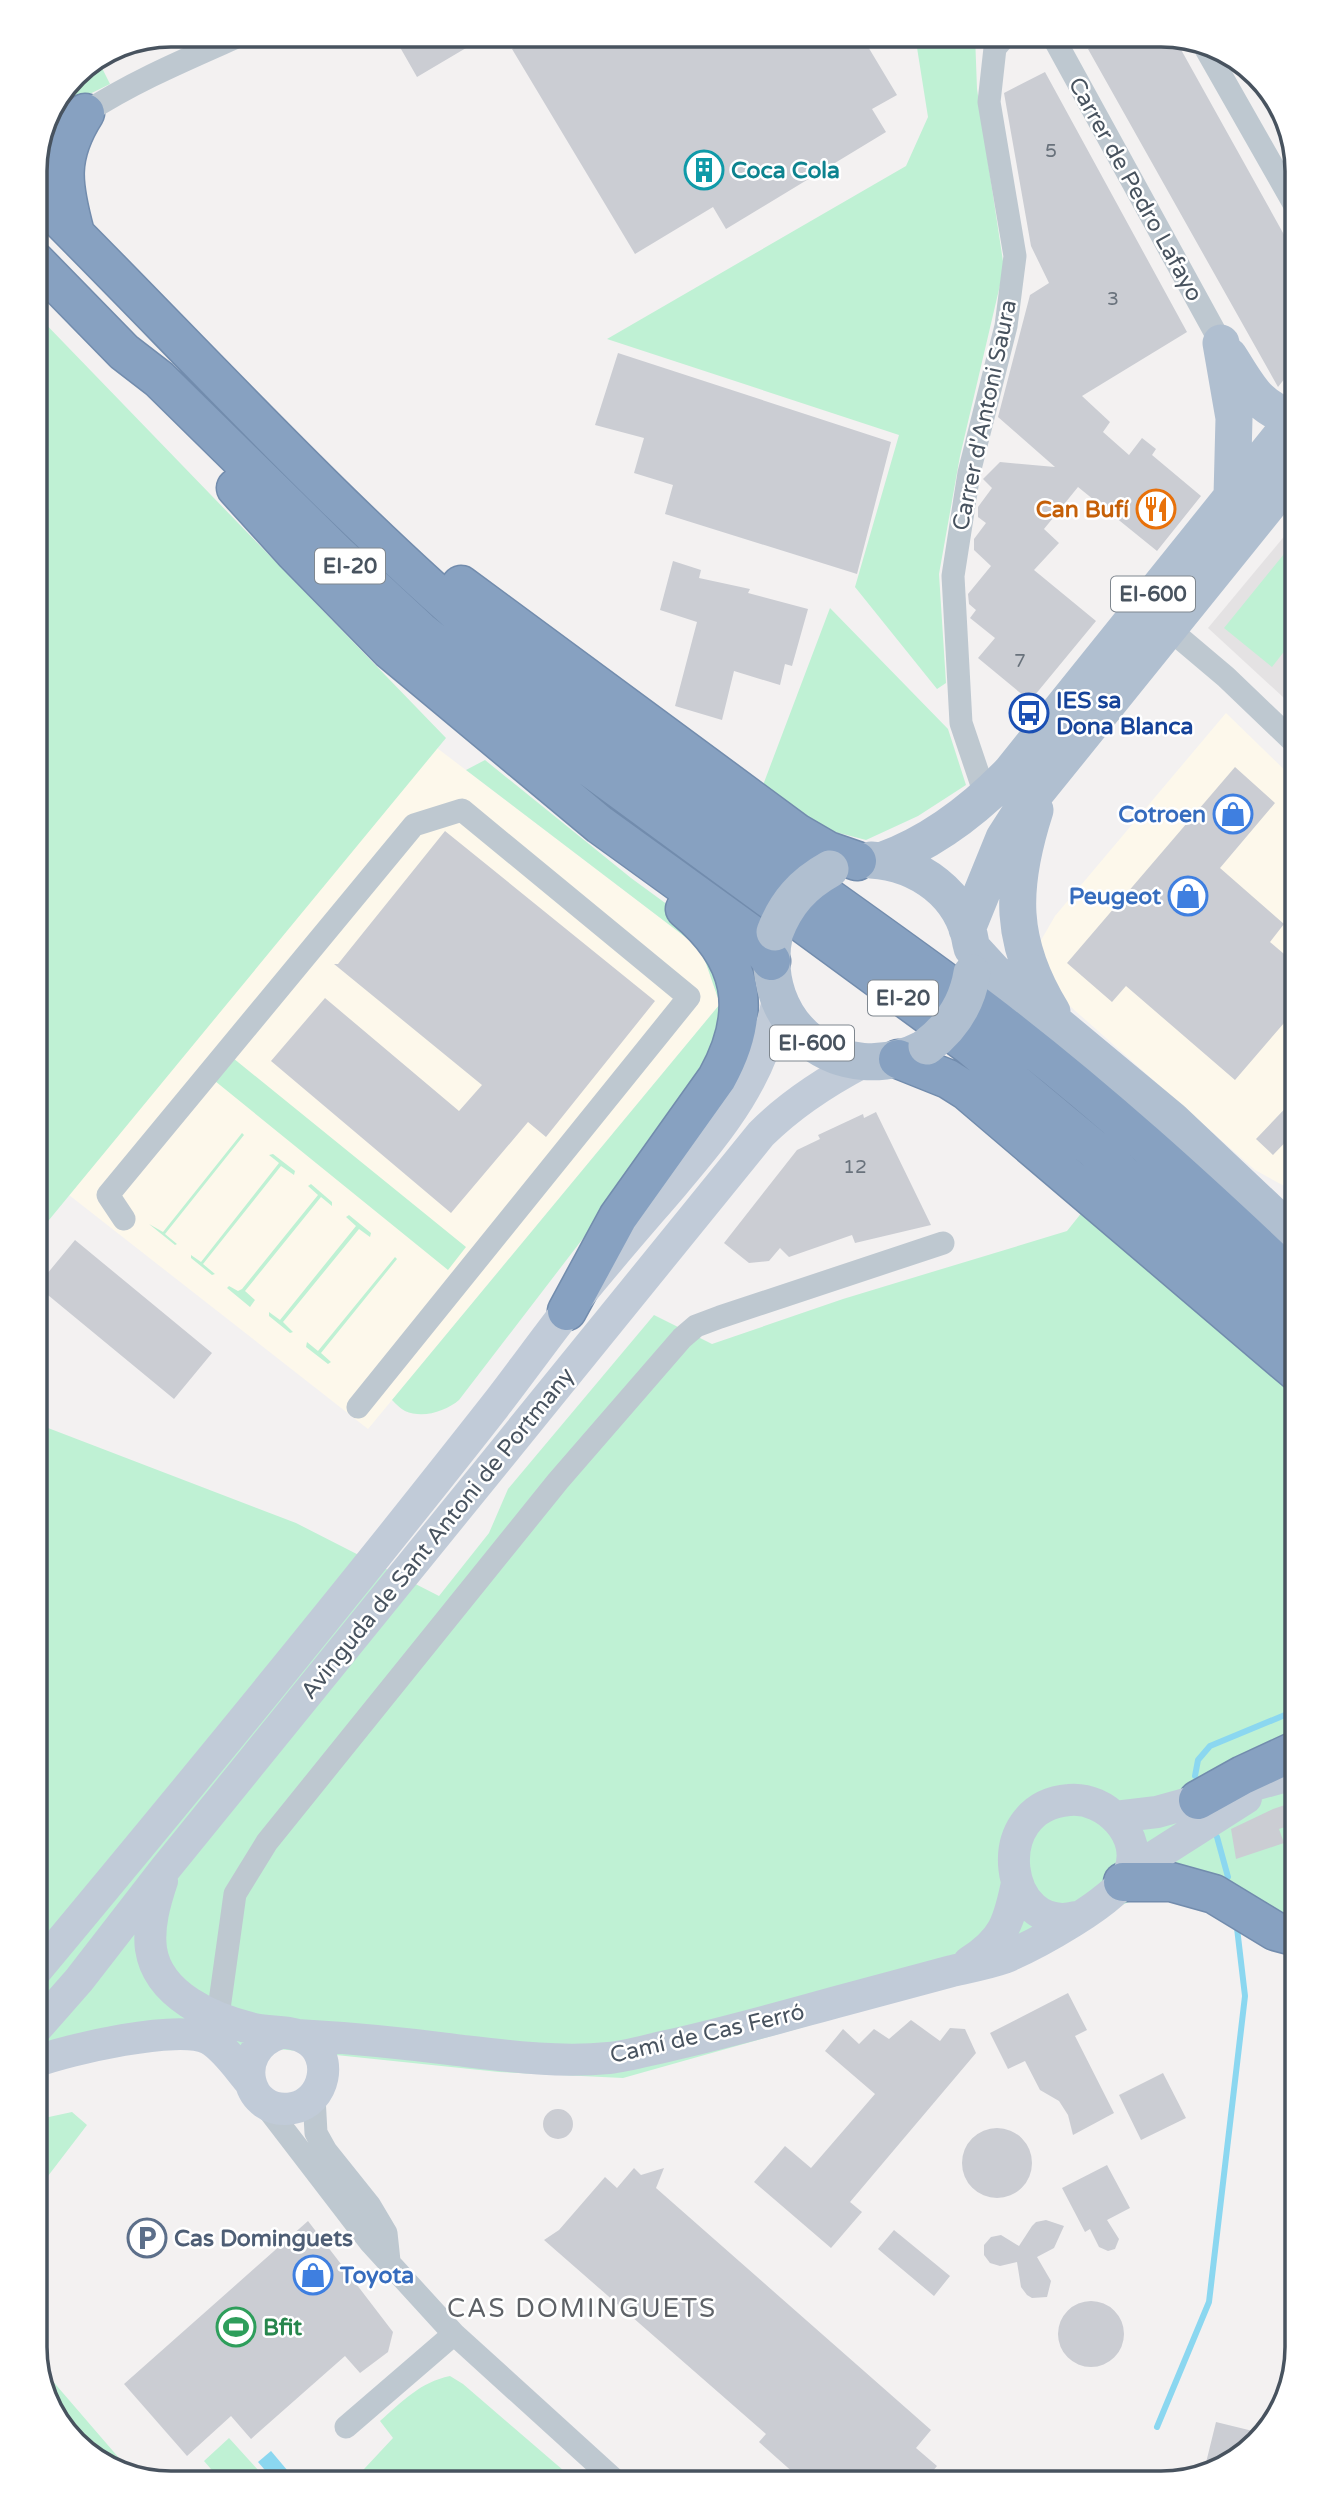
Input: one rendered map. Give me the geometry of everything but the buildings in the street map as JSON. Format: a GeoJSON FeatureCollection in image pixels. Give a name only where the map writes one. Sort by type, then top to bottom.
{"type":"FeatureCollection","features":[{"type":"Feature","properties":{"kind":"highway"},"geometry":{"type":"LineString","coordinates":[[57,125],[85,113]]}},
{"type":"Feature","properties":{"kind":"highway"},"geometry":{"type":"LineString","coordinates":[[75,233],[67,204],[64,178],[66,152],[72,133],[85,113]]}},
{"type":"Feature","properties":{"kind":"highway","name":"EI-20"},"geometry":{"type":"LineString","coordinates":[[48,207],[362,527],[522,669],[609,737],[989,1015],[1116,1119],[1227,1216],[1285,1272]]}},
{"type":"Feature","properties":{"kind":"highway","name":"EI-20"},"geometry":{"type":"LineString","coordinates":[[48,274],[124,352],[159,379],[338,555],[420,631],[598,774],[968,1045],[1096,1150],[1245,1282],[1285,1321]]}},
{"type":"Feature","properties":{"kind":"highway"},"geometry":{"type":"LineString","coordinates":[[124,352],[147,390],[295,553],[390,650],[600,825],[752,935],[773,947]]}},
{"type":"Feature","properties":{"kind":"highway"},"geometry":{"type":"LineString","coordinates":[[362,527],[418,554],[797,834],[856,864]]}},
{"type":"Feature","properties":{"kind":"highway"},"geometry":{"type":"LineString","coordinates":[[390,650],[405,673],[497,760],[708,928],[724,950],[735,977],[740,1005],[736,1034],[728,1058],[717,1079],[618,1217],[567,1311]]}},
{"type":"Feature","properties":{"kind":"highway"},"geometry":{"type":"LineString","coordinates":[[896,1056],[948,1079],[967,1091],[1285,1362]]}},
{"type":"Feature","properties":{"kind":"highway"},"geometry":{"type":"LineString","coordinates":[[1198,1800],[1243,1775],[1285,1769]]}},
{"type":"Feature","properties":{"kind":"highway"},"geometry":{"type":"LineString","coordinates":[[1126,1877],[1171,1882],[1214,1894],[1275,1931],[1285,1934]]}},
{"type":"Feature","properties":{"kind":"main road"},"geometry":{"type":"LineString","coordinates":[[1221,343],[1253,394],[1268,408],[1285,414]]}},
{"type":"Feature","properties":{"kind":"main road"},"geometry":{"type":"LineString","coordinates":[[1221,343],[1234,418],[1232,496]]}},
{"type":"Feature","properties":{"kind":"main road","name":"EI-600"},"geometry":{"type":"LineString","coordinates":[[1285,430],[1010,773],[986,797],[939,832],[903,853],[817,876],[796,895],[780,919],[773,947],[774,987],[794,1027],[812,1043],[832,1055],[896,1056],[940,1036],[960,1011],[967,996],[970,950],[1004,838],[1044,783],[1285,484]]}},
{"type":"Feature","properties":{"kind":"main road"},"geometry":{"type":"LineString","coordinates":[[1044,783],[1017,886],[1017,909],[1022,944],[1036,986],[1062,1028]]}},
{"type":"Feature","properties":{"kind":"main road"},"geometry":{"type":"LineString","coordinates":[[856,864],[913,869],[941,887],[956,907],[970,950],[1172,1120],[1285,1227]]}},
{"type":"Feature","properties":{"kind":"main road","name":"Avinguda de Sant Antoni de Portmany"},"geometry":{"type":"LineString","coordinates":[[47,1957],[398,1528],[567,1311],[718,1132],[758,1066],[774,1022],[778,999]]}},
{"type":"Feature","properties":{"kind":"main road","name":"Avinguda de Sant Antoni de Portmany"},"geometry":{"type":"LineString","coordinates":[[47,2015],[79,1980],[761,1134],[781,1114],[814,1090],[896,1056]]}},
{"type":"Feature","properties":{"kind":"main road"},"geometry":{"type":"LineString","coordinates":[[1126,1877],[1132,1856],[1130,1842],[1115,1817],[1105,1807],[1067,1800],[1041,1809],[1023,1826],[1014,1846],[1012,1858],[1017,1883],[1024,1895],[1041,1912],[1061,1919],[1076,1917],[1108,1897],[1126,1877],[1285,1771]]}},
{"type":"Feature","properties":{"kind":"main road"},"geometry":{"type":"LineString","coordinates":[[1115,1817],[1157,1812],[1198,1800]]}},
{"type":"Feature","properties":{"kind":"main road","name":"Camí de Cas Ferró"},"geometry":{"type":"LineString","coordinates":[[165,1870],[150,1934],[155,1965],[181,1997],[199,2009],[252,2028],[288,2035],[369,2039],[535,2059],[610,2058],[691,2040],[1000,1959],[1056,1933],[1076,1917]]}},
{"type":"Feature","properties":{"kind":"main road","name":"Camí de Cas Ferró"},"geometry":{"type":"LineString","coordinates":[[956,1970],[994,1945],[1005,1928],[1017,1883]]}},
{"type":"Feature","properties":{"kind":"main road"},"geometry":{"type":"LineString","coordinates":[[47,2058],[83,2047],[117,2041],[188,2035],[210,2040],[269,2105],[293,2108],[304,2104],[333,2063],[369,2039]]}},
{"type":"Feature","properties":{"kind":"main road"},"geometry":{"type":"LineString","coordinates":[[255,2090],[249,2061],[254,2051],[269,2037],[288,2035],[314,2046],[320,2055],[319,2085]]}},
{"type":"Feature","properties":{"kind":"street"},"geometry":{"type":"LineString","coordinates":[[85,113],[140,80],[212,48]]}},
{"type":"Feature","properties":{"kind":"street","name":"Carrer d'Antoni Saura"},"geometry":{"type":"LineString","coordinates":[[986,797],[961,723],[953,576],[969,473],[1006,326],[1015,256],[989,102],[995,48]]}},
{"type":"Feature","properties":{"kind":"street","name":"Carrer de Pedro Lafayo"},"geometry":{"type":"LineString","coordinates":[[1063,48],[1221,343]]}},
{"type":"Feature","properties":{"kind":"street"},"geometry":{"type":"LineString","coordinates":[[1211,59],[1285,188]]}},
{"type":"Feature","properties":{"kind":"street"},"geometry":{"type":"LineString","coordinates":[[1168,628],[1226,677],[1285,734]]}},
{"type":"Feature","properties":{"kind":"street"},"geometry":{"type":"LineString","coordinates":[[124,1219],[108,1195],[204,1078],[414,825],[462,810],[689,997],[358,1406]]}},
{"type":"Feature","properties":{"kind":"street"},"geometry":{"type":"LineString","coordinates":[[218,2016],[235,1894],[267,1842],[558,1481],[682,1338],[696,1326],[720,1317],[943,1243]]}},
{"type":"Feature","properties":{"kind":"street"},"geometry":{"type":"LineString","coordinates":[[319,2085],[316,2133],[326,2151],[370,2207],[386,2233],[389,2261]]}},
{"type":"Feature","properties":{"kind":"street"},"geometry":{"type":"LineString","coordinates":[[255,2090],[370,2242],[454,2334],[604,2470]]}},
{"type":"Feature","properties":{"kind":"street"},"geometry":{"type":"LineString","coordinates":[[346,2427],[454,2334]]}},
{"type":"Feature","properties":{"kind":"shaded area"},"geometry":{"type":"Polygon","coordinates":[[[1285,535],[1285,699],[1208,628],[1285,535]]]}},
{"type":"Feature","properties":{"kind":"shaded area"},"geometry":{"type":"Polygon","coordinates":[[[1226,713],[1285,770],[1285,1186],[1255,1170],[1063,1000],[1045,969],[1040,942],[1055,916],[1226,713]]]}},
{"type":"Feature","properties":{"kind":"shaded area"},"geometry":{"type":"Polygon","coordinates":[[[437,748],[701,949],[720,1004],[368,1429],[69,1195],[437,748]]]}},
{"type":"Feature","properties":{"kind":"green space"},"geometry":{"type":"Polygon","coordinates":[[[917,48],[975,48],[977,89],[1004,268],[960,456],[939,574],[946,683],[937,689],[855,587],[899,435],[607,339],[906,166],[928,117],[917,48]]]}},
{"type":"Feature","properties":{"kind":"green space"},"geometry":{"type":"Polygon","coordinates":[[[102,68],[110,84],[66,105],[83,83],[102,68]]]}},
{"type":"Feature","properties":{"kind":"green space"},"geometry":{"type":"Polygon","coordinates":[[[48,326],[446,738],[48,1222],[48,326]]]}},
{"type":"Feature","properties":{"kind":"green space"},"geometry":{"type":"Polygon","coordinates":[[[1285,553],[1285,650],[1272,667],[1224,628],[1285,553]]]}},
{"type":"Feature","properties":{"kind":"green space"},"geometry":{"type":"Polygon","coordinates":[[[830,608],[948,729],[966,785],[918,816],[866,840],[804,824],[760,793],[830,608]]]}},
{"type":"Feature","properties":{"kind":"green space"},"geometry":{"type":"Polygon","coordinates":[[[485,760],[631,878],[698,927],[715,948],[729,1033],[644,1159],[459,1400],[441,1410],[419,1414],[405,1411],[392,1400],[720,1004],[701,949],[466,770],[485,760]]]}},
{"type":"Feature","properties":{"kind":"green space"},"geometry":{"type":"Polygon","coordinates":[[[233,1058],[466,1247],[448,1270],[215,1081],[233,1058]]]}},
{"type":"Feature","properties":{"kind":"green space"},"geometry":{"type":"Polygon","coordinates":[[[242,1133],[244,1135],[165,1234],[177,1244],[175,1245],[149,1224],[163,1232],[242,1133]]]}},
{"type":"Feature","properties":{"kind":"green space"},"geometry":{"type":"Polygon","coordinates":[[[273,1154],[295,1171],[294,1175],[281,1166],[203,1264],[215,1274],[212,1275],[191,1258],[191,1255],[201,1262],[279,1163],[269,1155],[273,1154]]]}},
{"type":"Feature","properties":{"kind":"green space"},"geometry":{"type":"Polygon","coordinates":[[[311,1184],[332,1202],[332,1206],[321,1197],[245,1291],[255,1300],[250,1307],[227,1288],[229,1286],[238,1291],[242,1289],[318,1195],[308,1186],[311,1184]]]}},
{"type":"Feature","properties":{"kind":"green space"},"geometry":{"type":"Polygon","coordinates":[[[1087,1206],[1285,1383],[1285,1943],[1247,1925],[1151,1893],[1112,1909],[1030,1963],[623,2078],[499,2072],[259,2047],[158,2050],[102,2058],[57,2069],[47,2074],[47,1428],[296,1523],[439,1596],[489,1533],[508,1489],[654,1315],[712,1344],[843,1299],[1067,1231],[1087,1206]]]}},
{"type":"Feature","properties":{"kind":"green space"},"geometry":{"type":"Polygon","coordinates":[[[349,1215],[371,1233],[370,1237],[359,1229],[283,1322],[293,1332],[290,1333],[269,1316],[269,1312],[280,1320],[356,1226],[346,1217],[349,1215]]]}},
{"type":"Feature","properties":{"kind":"green space"},"geometry":{"type":"Polygon","coordinates":[[[395,1257],[397,1259],[321,1353],[331,1362],[328,1364],[306,1347],[307,1342],[318,1351],[395,1257]]]}},
{"type":"Feature","properties":{"kind":"green space"},"geometry":{"type":"Polygon","coordinates":[[[72,2112],[87,2125],[47,2177],[47,2117],[72,2112]]]}},
{"type":"Feature","properties":{"kind":"green space"},"geometry":{"type":"Polygon","coordinates":[[[450,2376],[463,2384],[563,2470],[363,2470],[393,2438],[380,2421],[420,2388],[450,2376]]]}},
{"type":"Feature","properties":{"kind":"green space"},"geometry":{"type":"Polygon","coordinates":[[[52,2381],[120,2459],[83,2435],[64,2409],[52,2381]]]}},
{"type":"Feature","properties":{"kind":"green space"},"geometry":{"type":"Polygon","coordinates":[[[229,2438],[258,2470],[212,2470],[204,2461],[229,2438]]]}},
{"type":"Feature","properties":{"kind":"water"},"geometry":{"type":"Polygon","coordinates":[[[271,2451],[287,2470],[265,2470],[258,2462],[271,2451]]]}},
{"type":"Feature","properties":{"kind":"waterway"},"geometry":{"type":"LineString","coordinates":[[1195,1776],[1198,1760],[1210,1746],[1285,1715]]}},
{"type":"Feature","properties":{"kind":"waterway"},"geometry":{"type":"LineString","coordinates":[[1217,1837],[1228,1877]]}},
{"type":"Feature","properties":{"kind":"waterway"},"geometry":{"type":"LineString","coordinates":[[1157,2427],[1209,2302],[1245,1996],[1237,1928]]}},
{"type":"Feature","properties":{"kind":"place","name":"Coca Cola"},"geometry":{"type":"Point","coordinates":[704,170]}},
{"type":"Feature","properties":{"kind":"place","name":"Can Bufí"},"geometry":{"type":"Point","coordinates":[1156,509]}},
{"type":"Feature","properties":{"kind":"place","name":"IES sa Dona Blanca"},"geometry":{"type":"Point","coordinates":[1029,713]}},
{"type":"Feature","properties":{"kind":"place","name":"Cotroen"},"geometry":{"type":"Point","coordinates":[1233,814]}},
{"type":"Feature","properties":{"kind":"place","name":"Peugeot"},"geometry":{"type":"Point","coordinates":[1188,896]}},
{"type":"Feature","properties":{"kind":"place","name":"Cas Dominguets"},"geometry":{"type":"Point","coordinates":[147,2238]}},
{"type":"Feature","properties":{"kind":"place","name":"Toyota"},"geometry":{"type":"Point","coordinates":[313,2275]}},
{"type":"Feature","properties":{"kind":"place","name":"Bfit"},"geometry":{"type":"Point","coordinates":[236,2327]}},
{"type":"Feature","properties":{"kind":"district","name":"CAS DOMINGUETS"},"geometry":{"type":"Point","coordinates":[582,2308]}}]}
